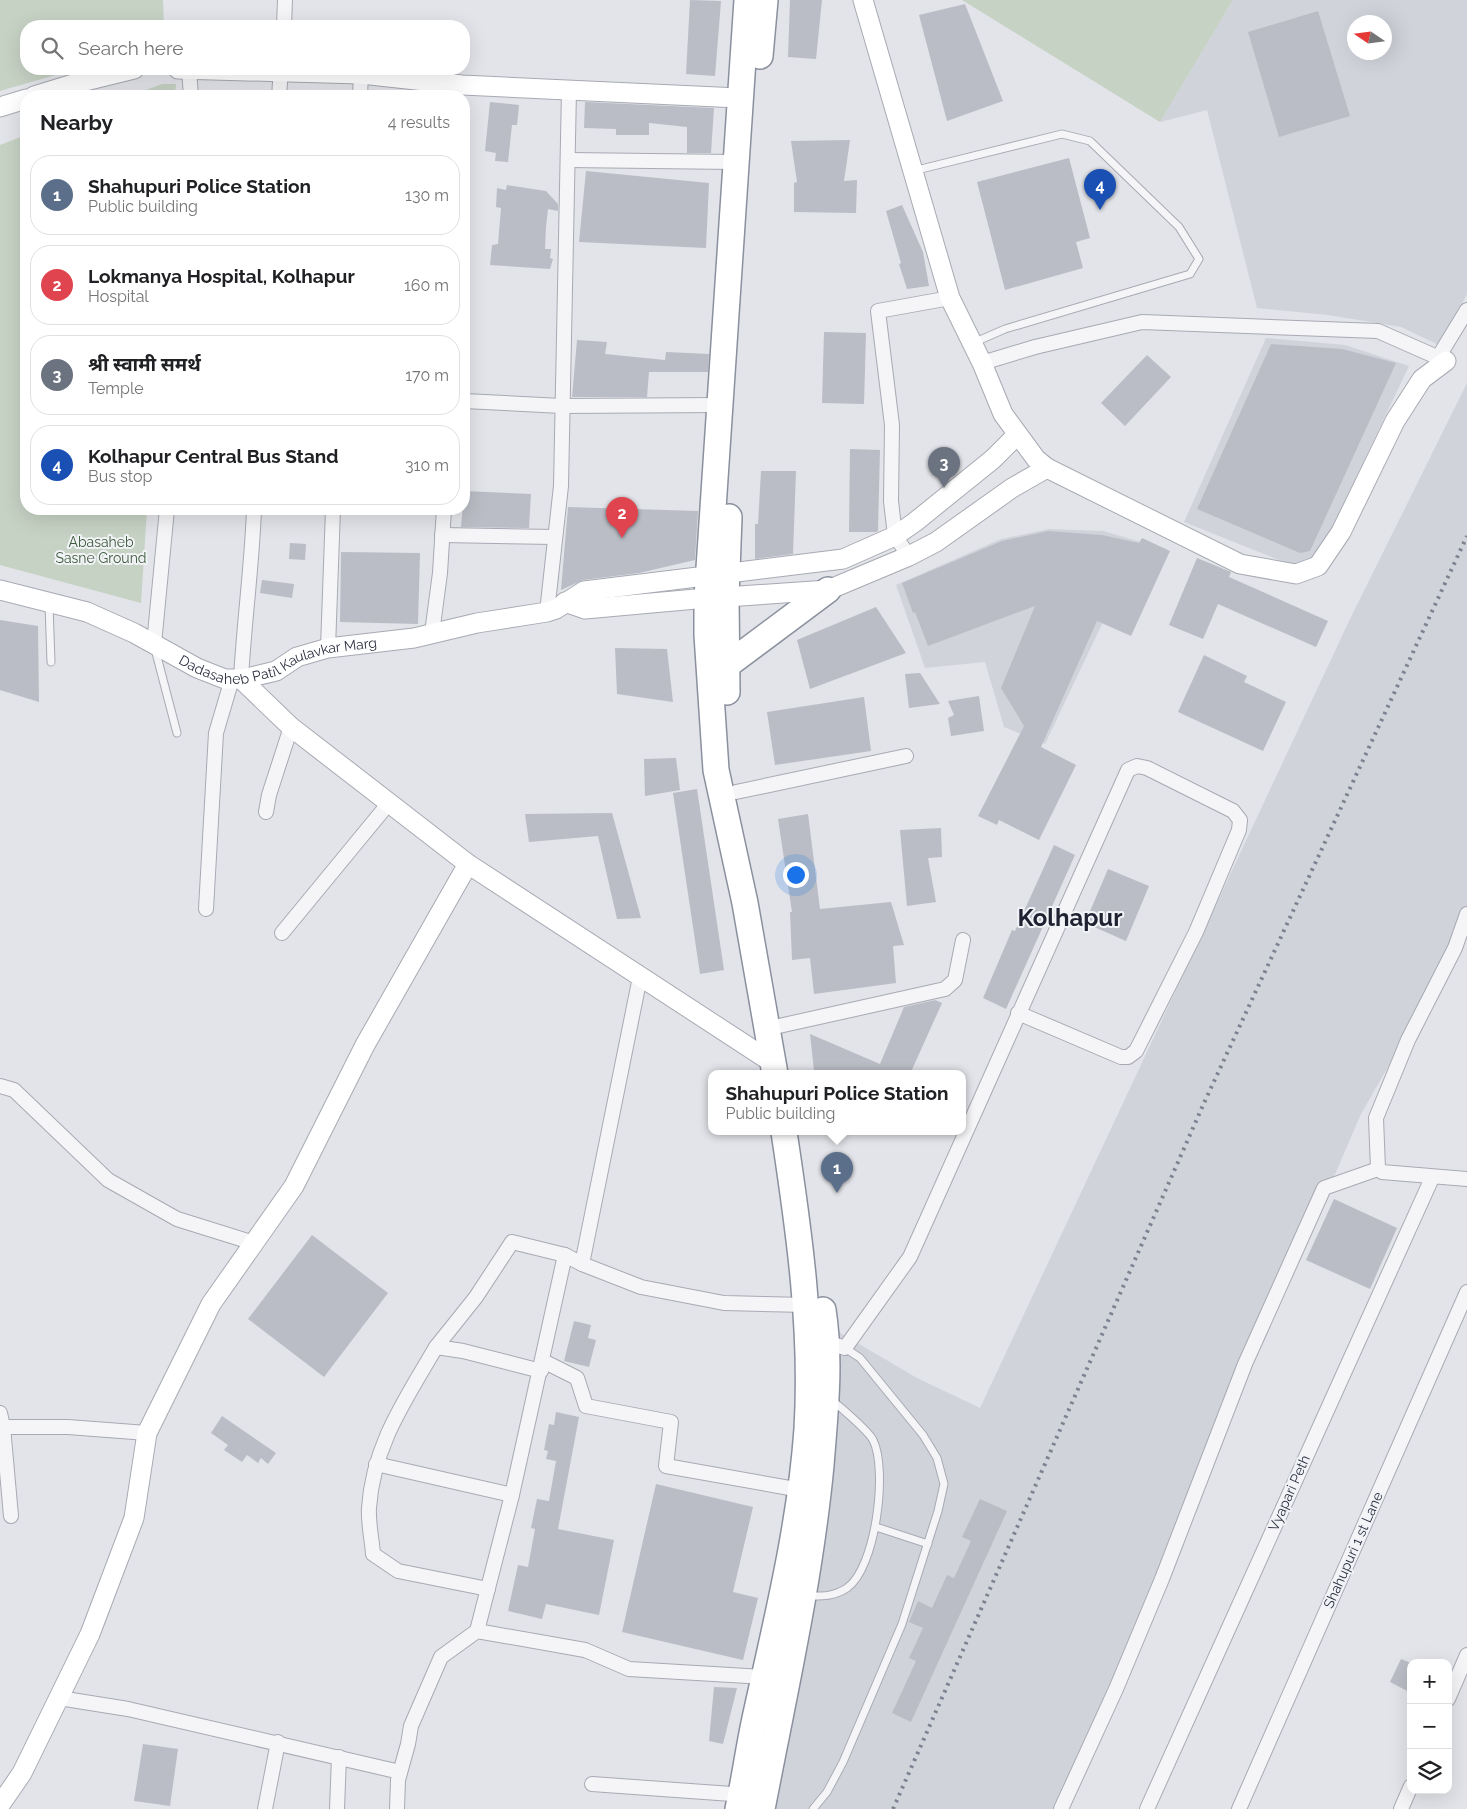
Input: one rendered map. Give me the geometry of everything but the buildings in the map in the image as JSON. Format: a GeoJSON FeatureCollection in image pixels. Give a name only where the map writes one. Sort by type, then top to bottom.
{"type":"FeatureCollection","features":[{"type":"Feature","properties":{"kind":"highway"},"geometry":{"type":"LineString","coordinates":[[747,0],[720,405],[718,586],[726,666],[729,766],[736,792],[779,1026],[779,1070]]}},
{"type":"Feature","properties":{"kind":"highway"},"geometry":{"type":"LineString","coordinates":[[765,0],[756,97],[730,460],[718,586],[707,635],[716,770],[779,1070]]}},
{"type":"Feature","properties":{"kind":"highway"},"geometry":{"type":"LineString","coordinates":[[726,666],[828,590]]}},
{"type":"Feature","properties":{"kind":"highway"},"geometry":{"type":"LineString","coordinates":[[784,1135],[806,1306],[827,1343]]}},
{"type":"Feature","properties":{"kind":"highway"},"geometry":{"type":"LineString","coordinates":[[751,1802],[765,1677],[782,1605],[817,1390],[827,1343],[796,1135]]}},
{"type":"Feature","properties":{"kind":"highway"},"geometry":{"type":"LineString","coordinates":[[751,1802],[805,1596],[818,1497],[817,1390]]}},
{"type":"Feature","properties":{"kind":"street"},"geometry":{"type":"LineString","coordinates":[[284,20],[285,0]]}},
{"type":"Feature","properties":{"kind":"street"},"geometry":{"type":"LineString","coordinates":[[863,0],[950,298],[982,363],[1004,414],[1017,435],[1036,459],[1048,468],[1240,564],[1296,574],[1318,566],[1341,532],[1395,421],[1422,379],[1442,359],[1467,310]]}},
{"type":"Feature","properties":{"kind":"street"},"geometry":{"type":"LineString","coordinates":[[56,90],[112,75]]}},
{"type":"Feature","properties":{"kind":"street"},"geometry":{"type":"LineString","coordinates":[[186,75],[189,90]]}},
{"type":"Feature","properties":{"kind":"street"},"geometry":{"type":"LineString","coordinates":[[279,90],[280,75]]}},
{"type":"Feature","properties":{"kind":"street"},"geometry":{"type":"LineString","coordinates":[[360,90],[361,75]]}},
{"type":"Feature","properties":{"kind":"street"},"geometry":{"type":"LineString","coordinates":[[367,75],[462,90],[569,90],[740,98]]}},
{"type":"Feature","properties":{"kind":"street"},"geometry":{"type":"LineString","coordinates":[[547,612],[562,486],[569,90]]}},
{"type":"Feature","properties":{"kind":"street"},"geometry":{"type":"LineString","coordinates":[[0,107],[20,101]]}},
{"type":"Feature","properties":{"kind":"street"},"geometry":{"type":"LineString","coordinates":[[568,160],[735,162]]}},
{"type":"Feature","properties":{"kind":"street"},"geometry":{"type":"LineString","coordinates":[[909,556],[895,536],[891,501],[892,424],[878,311],[950,298]]}},
{"type":"Feature","properties":{"kind":"street"},"geometry":{"type":"LineString","coordinates":[[982,363],[1035,347],[1142,322],[1378,331],[1442,359]]}},
{"type":"Feature","properties":{"kind":"street"},"geometry":{"type":"LineString","coordinates":[[470,401],[562,406],[720,405]]}},
{"type":"Feature","properties":{"kind":"street"},"geometry":{"type":"LineString","coordinates":[[718,586],[843,559],[895,536],[993,459],[1017,435]]}},
{"type":"Feature","properties":{"kind":"street"},"geometry":{"type":"LineString","coordinates":[[718,586],[828,590],[909,556],[936,542],[1012,488],[1048,468]]}},
{"type":"Feature","properties":{"kind":"street"},"geometry":{"type":"LineString","coordinates":[[154,644],[166,515]]}},
{"type":"Feature","properties":{"kind":"street"},"geometry":{"type":"LineString","coordinates":[[206,909],[216,733],[236,679],[252,564],[254,515]]}},
{"type":"Feature","properties":{"kind":"street"},"geometry":{"type":"LineString","coordinates":[[328,648],[333,515]]}},
{"type":"Feature","properties":{"kind":"street"},"geometry":{"type":"LineString","coordinates":[[432,633],[440,573],[444,515]]}},
{"type":"Feature","properties":{"kind":"street"},"geometry":{"type":"LineString","coordinates":[[442,535],[555,536]]}},
{"type":"Feature","properties":{"kind":"street","name":"Dadasaheb Patil Kaulavkar Marg"},"geometry":{"type":"LineString","coordinates":[[0,590],[88,612],[154,644],[197,668],[236,679],[276,671],[297,658],[328,648],[414,638],[547,612],[584,591],[718,586]]}},
{"type":"Feature","properties":{"kind":"street"},"geometry":{"type":"LineString","coordinates":[[236,679],[291,727],[468,864],[778,1070]]}},
{"type":"Feature","properties":{"kind":"street"},"geometry":{"type":"LineString","coordinates":[[266,812],[268,795],[291,727]]}},
{"type":"Feature","properties":{"kind":"street"},"geometry":{"type":"LineString","coordinates":[[736,792],[906,756]]}},
{"type":"Feature","properties":{"kind":"street"},"geometry":{"type":"LineString","coordinates":[[966,1130],[1018,1013],[1128,770],[1137,766],[1147,768],[1233,811],[1240,820],[1239,830],[1196,932],[1136,1051],[1128,1057],[1121,1057],[1018,1013]]}},
{"type":"Feature","properties":{"kind":"street"},"geometry":{"type":"LineString","coordinates":[[282,933],[389,803]]}},
{"type":"Feature","properties":{"kind":"street"},"geometry":{"type":"LineString","coordinates":[[0,1805],[22,1773],[90,1634],[134,1518],[147,1433],[211,1304],[294,1186],[366,1045],[468,864]]}},
{"type":"Feature","properties":{"kind":"street"},"geometry":{"type":"LineString","coordinates":[[1378,1169],[1376,1118],[1408,1040],[1455,948],[1467,914]]}},
{"type":"Feature","properties":{"kind":"street"},"geometry":{"type":"LineString","coordinates":[[779,1026],[944,989],[955,980],[963,940]]}},
{"type":"Feature","properties":{"kind":"street"},"geometry":{"type":"LineString","coordinates":[[582,1264],[640,977]]}},
{"type":"Feature","properties":{"kind":"street"},"geometry":{"type":"LineString","coordinates":[[0,1086],[14,1090],[108,1180],[177,1219],[254,1243]]}},
{"type":"Feature","properties":{"kind":"street"},"geometry":{"type":"LineString","coordinates":[[827,1343],[910,1256],[964,1135]]}},
{"type":"Feature","properties":{"kind":"street"},"geometry":{"type":"LineString","coordinates":[[1378,1169],[1382,1172],[1432,1178],[1467,1179]]}},
{"type":"Feature","properties":{"kind":"street"},"geometry":{"type":"LineString","coordinates":[[1061,1809],[1120,1680],[1245,1364],[1324,1188],[1378,1169]]}},
{"type":"Feature","properties":{"kind":"street","name":"Vyapari Peth"},"geometry":{"type":"LineString","coordinates":[[1147,1809],[1432,1178]]}},
{"type":"Feature","properties":{"kind":"street"},"geometry":{"type":"LineString","coordinates":[[488,1589],[398,1571],[373,1554],[369,1509],[377,1457],[398,1412],[436,1347],[476,1297],[512,1242],[565,1255],[582,1264],[641,1287],[724,1303],[806,1306]]}},
{"type":"Feature","properties":{"kind":"street"},"geometry":{"type":"LineString","coordinates":[[397,1809],[400,1772],[408,1744],[410,1726],[441,1657],[477,1631],[512,1495],[565,1255]]}},
{"type":"Feature","properties":{"kind":"street","name":"Shahupuri 1 st Lane"},"geometry":{"type":"LineString","coordinates":[[1239,1809],[1467,1292]]}},
{"type":"Feature","properties":{"kind":"street"},"geometry":{"type":"LineString","coordinates":[[436,1347],[542,1366],[577,1378],[586,1406],[671,1422],[666,1466],[801,1490]]}},
{"type":"Feature","properties":{"kind":"street"},"geometry":{"type":"LineString","coordinates":[[0,1413],[11,1516]]}},
{"type":"Feature","properties":{"kind":"street"},"geometry":{"type":"LineString","coordinates":[[2,1428],[68,1427],[147,1433]]}},
{"type":"Feature","properties":{"kind":"street"},"geometry":{"type":"LineString","coordinates":[[376,1464],[512,1495]]}},
{"type":"Feature","properties":{"kind":"street"},"geometry":{"type":"LineString","coordinates":[[477,1631],[585,1650],[628,1669],[765,1677]]}},
{"type":"Feature","properties":{"kind":"street"},"geometry":{"type":"LineString","coordinates":[[1452,1690],[1467,1655]]}},
{"type":"Feature","properties":{"kind":"street"},"geometry":{"type":"LineString","coordinates":[[59,1698],[128,1709],[278,1742],[400,1772]]}},
{"type":"Feature","properties":{"kind":"street"},"geometry":{"type":"LineString","coordinates":[[265,1809],[278,1742]]}},
{"type":"Feature","properties":{"kind":"street"},"geometry":{"type":"LineString","coordinates":[[337,1809],[339,1757]]}},
{"type":"Feature","properties":{"kind":"street"},"geometry":{"type":"LineString","coordinates":[[592,1784],[751,1802]]}},
{"type":"Feature","properties":{"kind":"street"},"geometry":{"type":"LineString","coordinates":[[1401,1809],[1408,1794]]}},
{"type":"Feature","properties":{"kind":"lane"},"geometry":{"type":"LineString","coordinates":[[913,171],[1062,134],[1090,141],[1179,228],[1199,259],[1190,274],[1005,330],[972,343]]}},
{"type":"Feature","properties":{"kind":"lane"},"geometry":{"type":"LineString","coordinates":[[49,602],[51,662]]}},
{"type":"Feature","properties":{"kind":"lane"},"geometry":{"type":"LineString","coordinates":[[154,644],[177,733]]}},
{"type":"Feature","properties":{"kind":"lane"},"geometry":{"type":"LineString","coordinates":[[813,1809],[827,1792],[855,1734],[902,1624],[938,1512],[944,1484],[937,1458],[905,1410],[860,1358],[827,1343]]}},
{"type":"Feature","properties":{"kind":"lane"},"geometry":{"type":"LineString","coordinates":[[805,1596],[830,1596],[848,1587],[866,1561],[876,1527],[879,1460],[873,1439],[817,1390]]}},
{"type":"Feature","properties":{"kind":"lane"},"geometry":{"type":"LineString","coordinates":[[876,1527],[928,1544]]}},
{"type":"Feature","properties":{"kind":"shaded area"},"geometry":{"type":"Polygon","coordinates":[[[1233,0],[1467,0],[1467,294],[1441,346],[1401,327],[1328,315],[1257,308],[1207,110],[1160,122],[1233,0]]]}},
{"type":"Feature","properties":{"kind":"shaded area"},"geometry":{"type":"Polygon","coordinates":[[[1266,338],[1345,345],[1409,366],[1321,551],[1309,561],[1294,566],[1184,522],[1266,338]]]}},
{"type":"Feature","properties":{"kind":"shaded area"},"geometry":{"type":"Polygon","coordinates":[[[1467,383],[1467,914],[1428,997],[1361,1114],[1061,1809],[762,1809],[825,1324],[917,1378],[980,1408],[1350,619],[1467,383]]]}},
{"type":"Feature","properties":{"kind":"shaded area"},"geometry":{"type":"Polygon","coordinates":[[[1049,529],[1103,531],[1141,542],[1045,744],[1004,727],[985,662],[925,668],[896,585],[1001,539],[1049,529]]]}},
{"type":"Feature","properties":{"kind":"green space"},"geometry":{"type":"Polygon","coordinates":[[[0,0],[163,0],[164,20],[20,20],[20,75],[55,75],[0,91],[0,0]]]}},
{"type":"Feature","properties":{"kind":"green space"},"geometry":{"type":"Polygon","coordinates":[[[962,0],[1233,0],[1160,122],[962,0]]]}},
{"type":"Feature","properties":{"kind":"green space"},"geometry":{"type":"Polygon","coordinates":[[[162,84],[176,84],[176,90],[146,90],[162,84]]]}},
{"type":"Feature","properties":{"kind":"green space","name":"Abasaheb Sasne Ground"},"geometry":{"type":"Polygon","coordinates":[[[20,137],[20,515],[147,515],[141,603],[0,565],[0,145],[20,137]]]}},
{"type":"Feature","properties":{"kind":"railway"},"geometry":{"type":"LineString","coordinates":[[893,1809],[1204,1103],[1467,536]]}},
{"type":"Feature","properties":{"kind":"place","name":"Kolhapur Central Bus Stand"},"geometry":{"type":"Point","coordinates":[1100,210]}},
{"type":"Feature","properties":{"kind":"place","name":"श्री स्वामी समर्थ"},"geometry":{"type":"Point","coordinates":[944,488]}},
{"type":"Feature","properties":{"kind":"place","name":"Lokmanya Hospital, Kolhapur"},"geometry":{"type":"Point","coordinates":[622,538]}},
{"type":"Feature","properties":{"kind":"place","name":"Shahupuri Police Station"},"geometry":{"type":"Point","coordinates":[837,1193]}},
{"type":"Feature","properties":{"kind":"district","name":"Kolhapur"},"geometry":{"type":"Point","coordinates":[1070,918]}}]}
